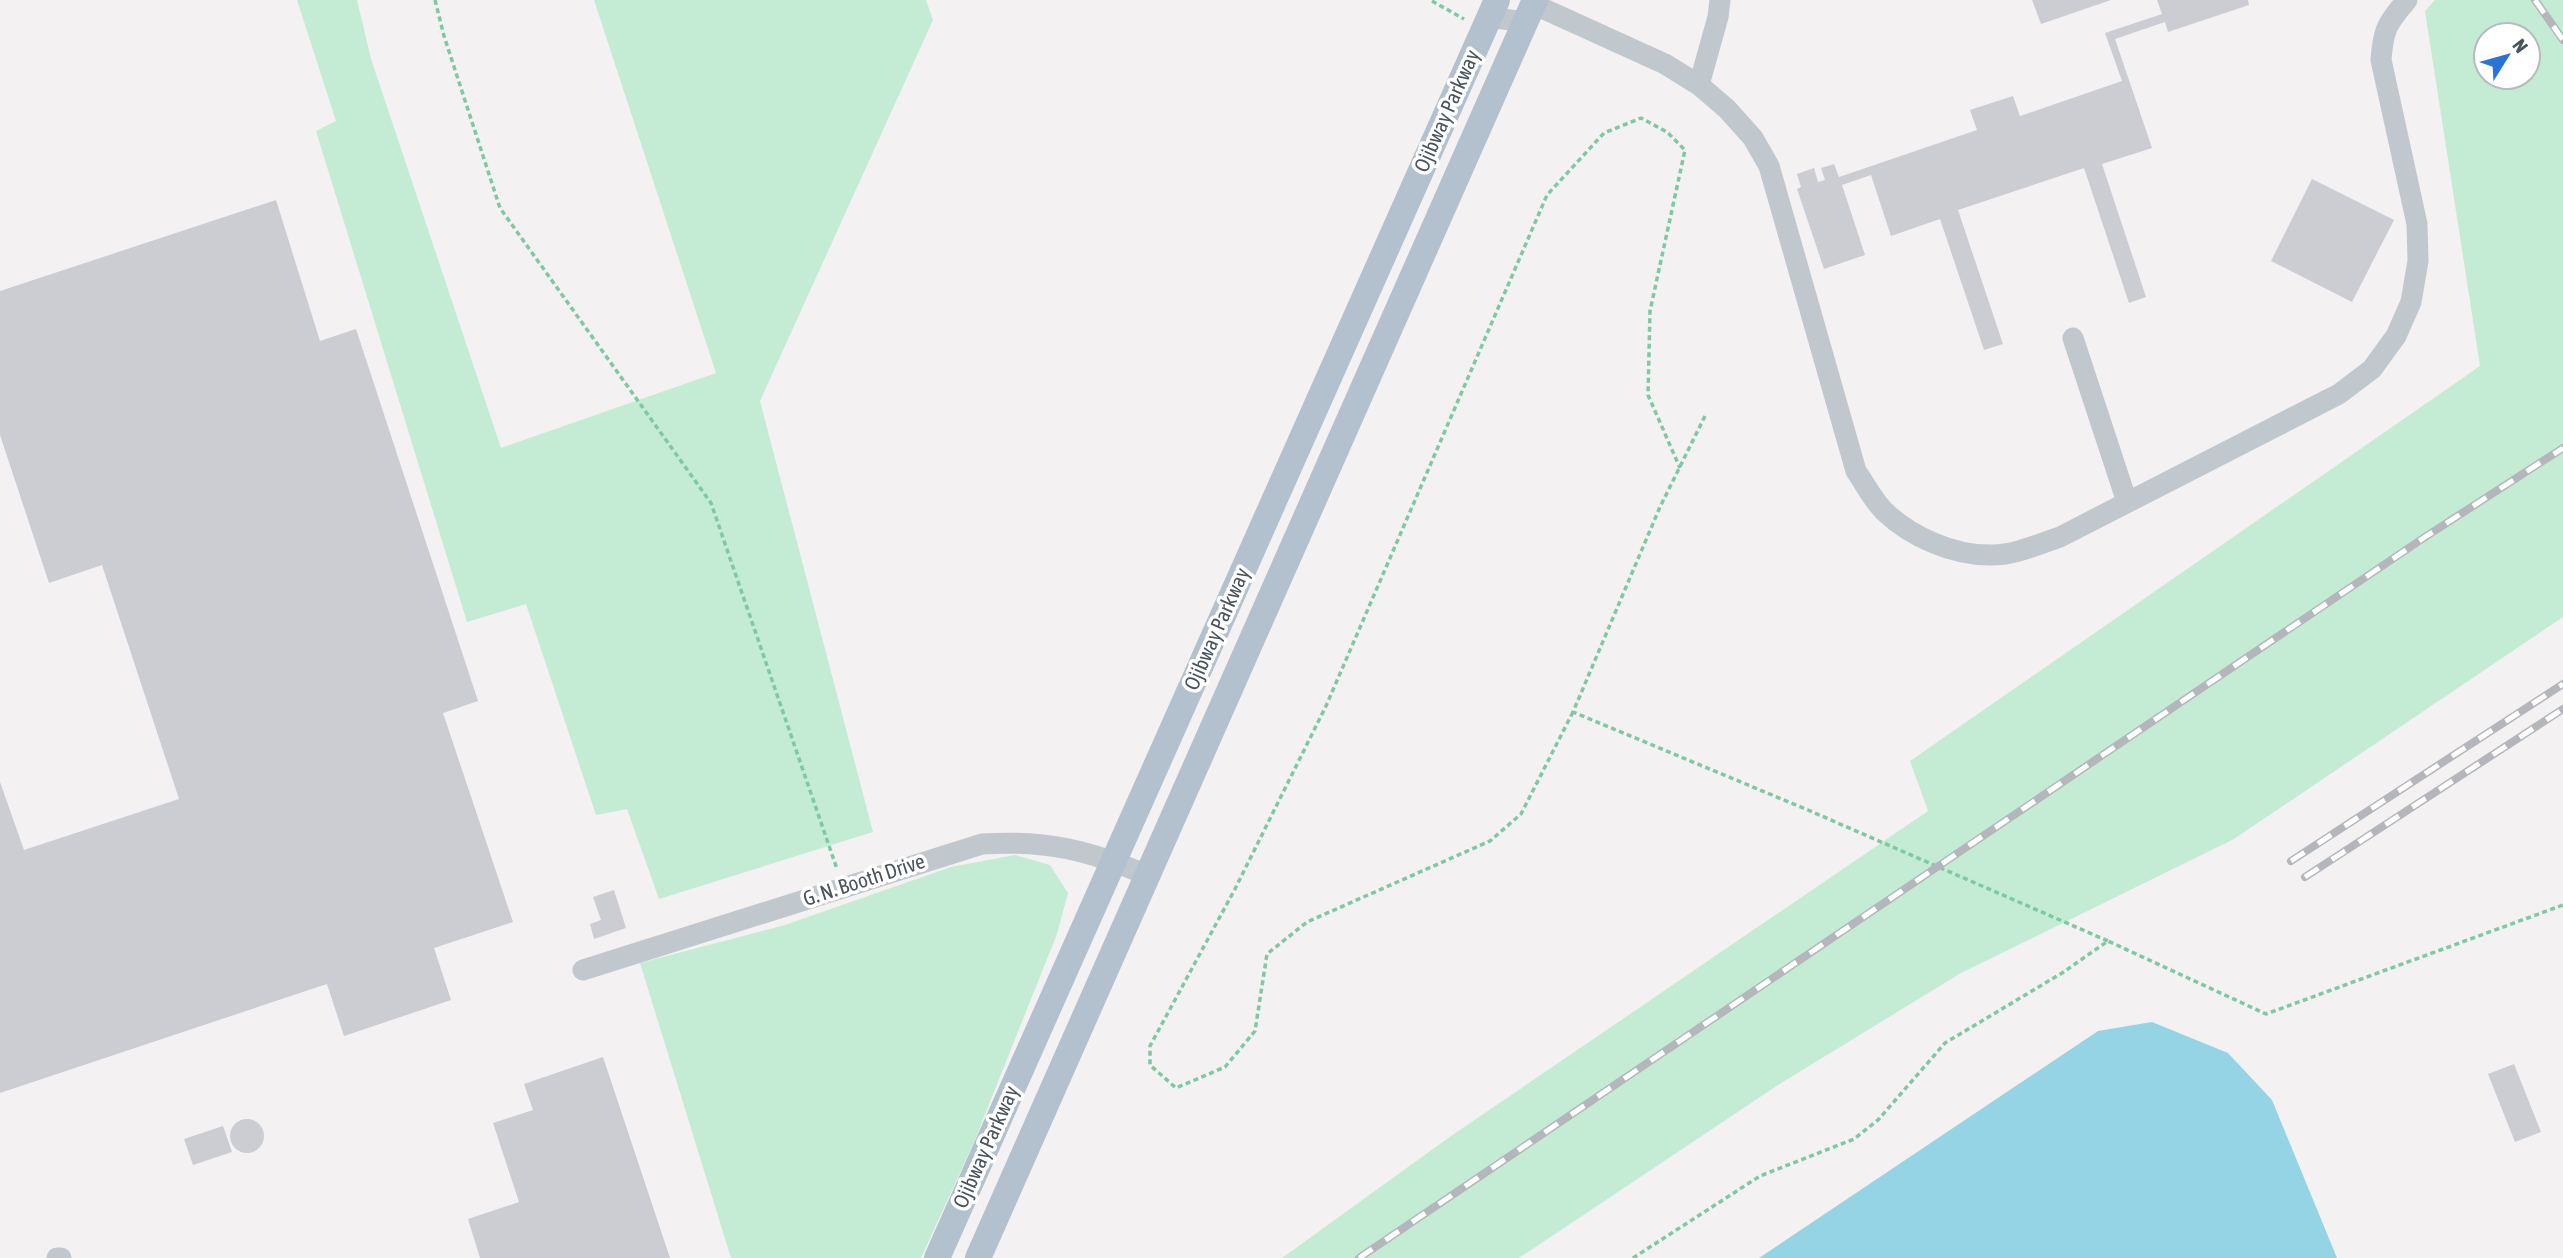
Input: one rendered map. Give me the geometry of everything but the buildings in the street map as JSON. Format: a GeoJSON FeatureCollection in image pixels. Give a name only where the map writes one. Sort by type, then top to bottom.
{"type":"FeatureCollection","features":[{"type":"Feature","properties":{"kind":"main road","name":"Ojibway Parkway"},"geometry":{"type":"LineString","coordinates":[[978,1258],[1531,8]]}},
{"type":"Feature","properties":{"kind":"main road","name":"Ojibway Parkway"},"geometry":{"type":"LineString","coordinates":[[937,1258],[1490,16]]}},
{"type":"Feature","properties":{"kind":"street"},"geometry":{"type":"LineString","coordinates":[[1699,85],[1718,17],[1720,0]]}},
{"type":"Feature","properties":{"kind":"street"},"geometry":{"type":"LineString","coordinates":[[1490,16],[1531,8],[1665,64],[1699,85],[1727,109],[1753,138],[1769,166],[1856,471],[1884,510],[1918,536],[1958,552],[1993,555],[2060,537],[2339,394],[2372,369],[2396,336],[2410,302],[2418,261],[2417,224],[2381,60],[2383,36],[2391,18],[2407,0]]}},
{"type":"Feature","properties":{"kind":"street"},"geometry":{"type":"LineString","coordinates":[[2073,338],[2127,502]]}},
{"type":"Feature","properties":{"kind":"street","name":"G. N. Booth Drive"},"geometry":{"type":"LineString","coordinates":[[583,970],[982,844],[1010,842],[1059,846],[1114,861],[1149,876]]}},
{"type":"Feature","properties":{"kind":"path"},"geometry":{"type":"LineString","coordinates":[[435,0],[499,208],[711,503],[844,887]]}},
{"type":"Feature","properties":{"kind":"path"},"geometry":{"type":"LineString","coordinates":[[1432,1],[1490,16]]}},
{"type":"Feature","properties":{"kind":"path"},"geometry":{"type":"LineString","coordinates":[[1679,468],[1647,395],[1650,311],[1685,150],[1667,132],[1641,118],[1604,133],[1547,195],[1326,706],[1235,889],[1150,1046],[1150,1065],[1176,1088],[1225,1067],[1255,1031],[1267,954],[1307,922],[1490,841],[1521,814],[1573,712],[1660,507],[1705,416]]}},
{"type":"Feature","properties":{"kind":"path"},"geometry":{"type":"LineString","coordinates":[[1573,712],[1808,810],[2108,941],[2266,1014],[2563,905]]}},
{"type":"Feature","properties":{"kind":"path"},"geometry":{"type":"LineString","coordinates":[[1633,1258],[1760,1176],[1854,1139],[1878,1120],[1945,1043],[2062,973],[2108,941]]}},
{"type":"Feature","properties":{"kind":"green space"},"geometry":{"type":"Polygon","coordinates":[[[297,0],[357,0],[371,59],[501,448],[716,373],[594,0],[926,0],[933,20],[760,401],[873,832],[659,899],[627,809],[596,815],[526,604],[467,622],[316,131],[336,121],[297,0]]]}},
{"type":"Feature","properties":{"kind":"green space"},"geometry":{"type":"Polygon","coordinates":[[[2435,0],[2563,0],[2563,617],[2234,839],[1961,973],[1778,1085],[1519,1258],[1282,1258],[1451,1136],[1928,811],[1910,761],[2480,366],[2425,11],[2435,0]]]}},
{"type":"Feature","properties":{"kind":"green space"},"geometry":{"type":"Polygon","coordinates":[[[1015,855],[1050,865],[1068,893],[1057,934],[974,1142],[921,1258],[731,1258],[640,963],[785,925],[951,867],[1015,855]]]}},
{"type":"Feature","properties":{"kind":"water"},"geometry":{"type":"Polygon","coordinates":[[[2152,1022],[2228,1053],[2272,1100],[2337,1258],[1759,1258],[2098,1031],[2152,1022]]]}},
{"type":"Feature","properties":{"kind":"railway"},"geometry":{"type":"LineString","coordinates":[[2535,0],[2563,40]]}},
{"type":"Feature","properties":{"kind":"railway"},"geometry":{"type":"LineString","coordinates":[[1359,1258],[2425,537],[2563,448]]}},
{"type":"Feature","properties":{"kind":"railway"},"geometry":{"type":"LineString","coordinates":[[2291,861],[2563,684]]}},
{"type":"Feature","properties":{"kind":"railway"},"geometry":{"type":"LineString","coordinates":[[2305,877],[2563,709]]}}]}
